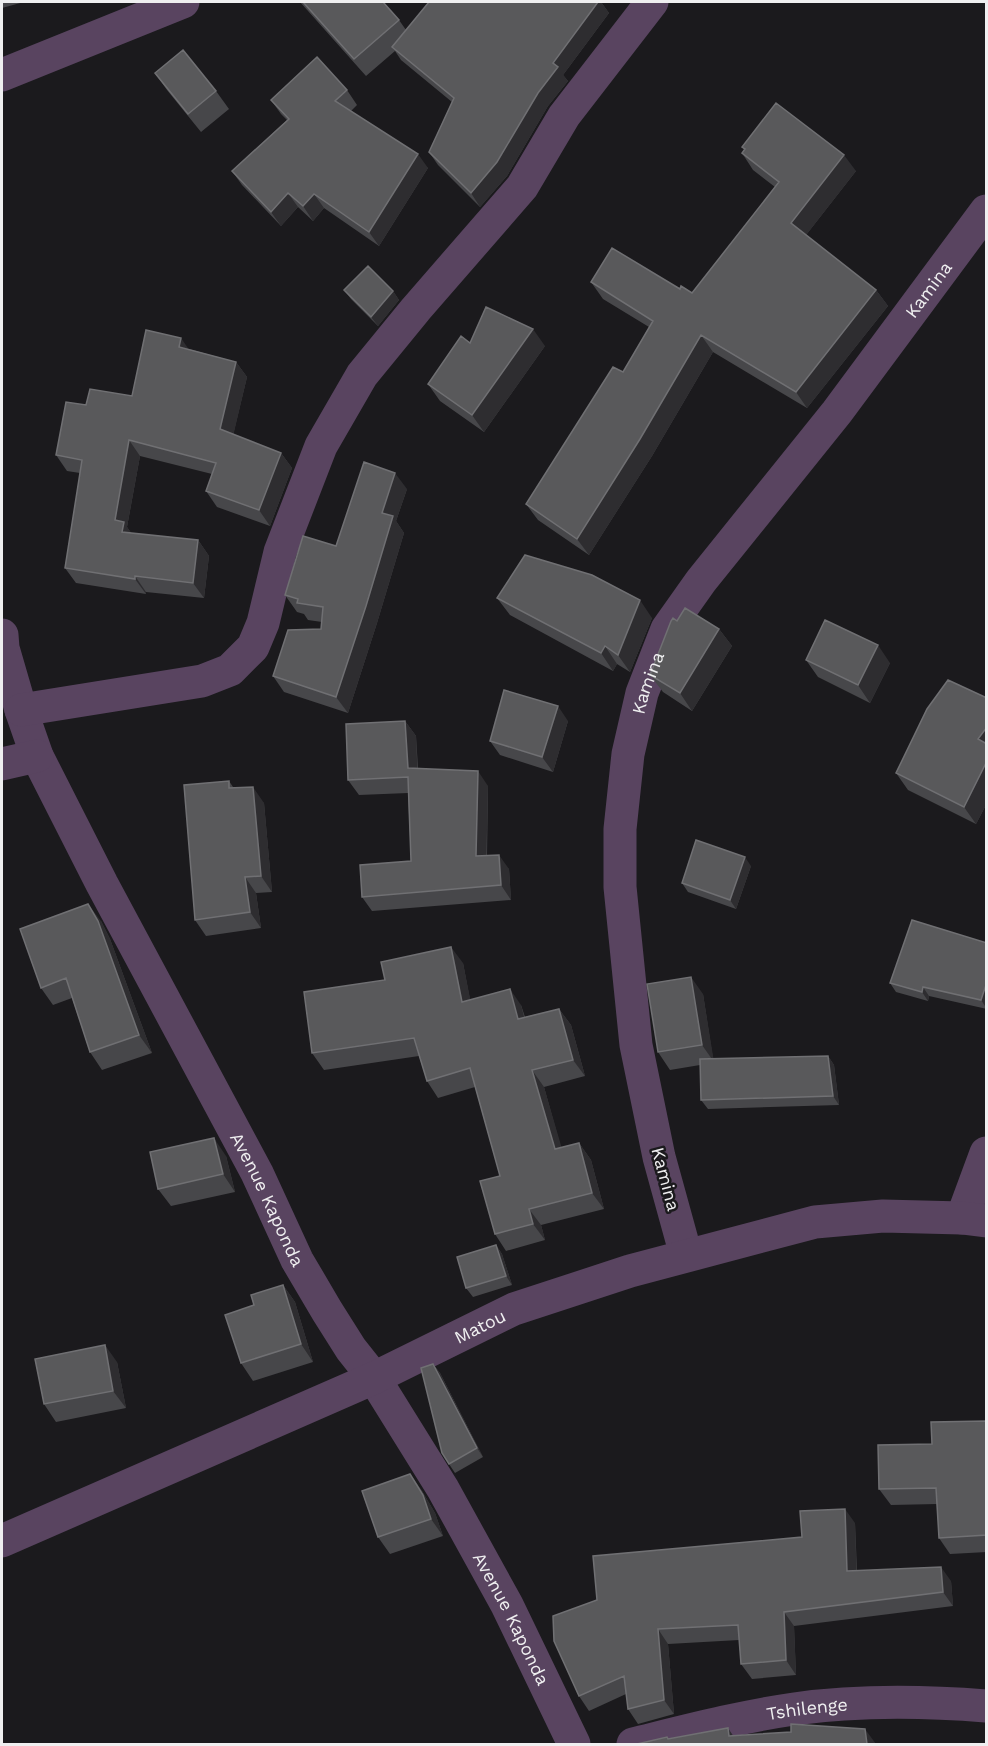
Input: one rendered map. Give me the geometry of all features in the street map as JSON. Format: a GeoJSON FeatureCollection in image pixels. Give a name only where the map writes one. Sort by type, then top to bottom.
{"type":"FeatureCollection","features":[{"type":"Feature","properties":{"kind":"street"},"geometry":{"type":"LineString","coordinates":[[2,75],[183,2]]}},
{"type":"Feature","properties":{"kind":"street"},"geometry":{"type":"LineString","coordinates":[[21,710],[202,681],[230,670],[253,647],[263,623],[280,552],[321,446],[362,375],[522,187],[564,116],[652,2]]}},
{"type":"Feature","properties":{"kind":"street","name":"Kamina"},"geometry":{"type":"LineString","coordinates":[[686,1255],[660,1157],[636,1045],[620,887],[620,829],[628,754],[642,693],[667,629],[701,581],[837,412],[987,212]]}},
{"type":"Feature","properties":{"kind":"street","name":"Avenue Kaponda"},"geometry":{"type":"LineString","coordinates":[[2,635],[3,648],[37,756],[102,884],[257,1173],[297,1260],[327,1311],[374,1378],[443,1489],[502,1595],[574,1744]]}},
{"type":"Feature","properties":{"kind":"street"},"geometry":{"type":"LineString","coordinates":[[2,764],[37,756]]}},
{"type":"Feature","properties":{"kind":"street"},"geometry":{"type":"LineString","coordinates":[[974,1220],[987,1153]]}},
{"type":"Feature","properties":{"kind":"street","name":"Matou"},"geometry":{"type":"LineString","coordinates":[[2,1541],[374,1378],[514,1309],[630,1271],[815,1222],[883,1216],[974,1220]]}},
{"type":"Feature","properties":{"kind":"street","name":"Tshilenge"},"geometry":{"type":"LineString","coordinates":[[633,1744],[724,1721],[795,1709],[861,1703],[945,1703],[987,1706]]}},
{"type":"Feature","properties":{"kind":"building"},"geometry":{"type":"Polygon","coordinates":[[[303,2],[383,2],[399,20],[354,59],[303,2]]]}},
{"type":"Feature","properties":{"kind":"building"},"geometry":{"type":"Polygon","coordinates":[[[429,2],[598,2],[553,63],[558,67],[538,93],[497,162],[471,193],[429,152],[454,98],[392,47],[429,2]]]}},
{"type":"Feature","properties":{"kind":"building"},"geometry":{"type":"Polygon","coordinates":[[[183,50],[216,91],[188,114],[155,73],[183,50]]]}},
{"type":"Feature","properties":{"kind":"building"},"geometry":{"type":"Polygon","coordinates":[[[317,57],[347,90],[335,101],[418,154],[369,232],[314,194],[303,206],[288,193],[271,212],[232,171],[289,119],[271,100],[317,57]]]}},
{"type":"Feature","properties":{"kind":"building"},"geometry":{"type":"Polygon","coordinates":[[[776,103],[844,155],[791,223],[876,290],[796,392],[701,335],[640,439],[577,539],[526,504],[613,367],[623,372],[653,321],[591,282],[612,248],[680,289],[681,286],[692,293],[779,182],[742,153],[745,149],[742,147],[776,103]]]}},
{"type":"Feature","properties":{"kind":"building"},"geometry":{"type":"Polygon","coordinates":[[[368,266],[393,291],[371,317],[344,290],[368,266]]]}},
{"type":"Feature","properties":{"kind":"building"},"geometry":{"type":"Polygon","coordinates":[[[486,307],[533,329],[472,415],[428,384],[461,336],[470,343],[486,307]]]}},
{"type":"Feature","properties":{"kind":"building"},"geometry":{"type":"Polygon","coordinates":[[[146,330],[181,338],[179,347],[236,362],[220,429],[281,453],[259,510],[206,491],[216,463],[129,440],[115,520],[124,522],[122,532],[198,540],[193,583],[135,576],[135,579],[65,568],[82,460],[56,455],[66,402],[86,405],[90,389],[132,396],[146,330]]]}},
{"type":"Feature","properties":{"kind":"building"},"geometry":{"type":"Polygon","coordinates":[[[364,462],[395,473],[382,513],[393,516],[336,697],[273,676],[288,630],[321,629],[323,607],[297,603],[298,599],[285,595],[303,536],[336,546],[364,462]]]}},
{"type":"Feature","properties":{"kind":"building"},"geometry":{"type":"Polygon","coordinates":[[[525,555],[592,575],[640,600],[618,655],[605,646],[601,653],[497,598],[525,555]]]}},
{"type":"Feature","properties":{"kind":"building"},"geometry":{"type":"Polygon","coordinates":[[[685,608],[719,629],[680,693],[650,675],[671,621],[673,618],[677,621],[685,608]]]}},
{"type":"Feature","properties":{"kind":"building"},"geometry":{"type":"Polygon","coordinates":[[[825,620],[878,645],[858,685],[806,660],[825,620]]]}},
{"type":"Feature","properties":{"kind":"building"},"geometry":{"type":"Polygon","coordinates":[[[948,680],[987,698],[987,727],[978,739],[987,744],[987,761],[964,807],[896,773],[927,709],[948,680]]]}},
{"type":"Feature","properties":{"kind":"building"},"geometry":{"type":"Polygon","coordinates":[[[504,690],[558,706],[542,757],[490,741],[504,690]]]}},
{"type":"Feature","properties":{"kind":"building"},"geometry":{"type":"Polygon","coordinates":[[[405,721],[408,768],[478,771],[476,856],[499,855],[501,885],[362,897],[360,865],[411,861],[408,777],[348,780],[346,724],[405,721]]]}},
{"type":"Feature","properties":{"kind":"building"},"geometry":{"type":"Polygon","coordinates":[[[229,781],[229,788],[253,787],[261,876],[245,877],[250,912],[195,920],[184,785],[229,781]]]}},
{"type":"Feature","properties":{"kind":"building"},"geometry":{"type":"Polygon","coordinates":[[[696,840],[745,857],[730,900],[682,883],[696,840]]]}},
{"type":"Feature","properties":{"kind":"building"},"geometry":{"type":"Polygon","coordinates":[[[88,904],[98,921],[139,1035],[90,1052],[66,978],[41,988],[20,929],[88,904]]]}},
{"type":"Feature","properties":{"kind":"building"},"geometry":{"type":"Polygon","coordinates":[[[912,920],[987,943],[987,982],[981,1000],[923,987],[922,992],[890,983],[912,920]]]}},
{"type":"Feature","properties":{"kind":"building"},"geometry":{"type":"Polygon","coordinates":[[[451,947],[462,1002],[510,989],[518,1019],[559,1009],[573,1060],[532,1070],[555,1149],[579,1143],[592,1193],[529,1209],[533,1224],[495,1234],[480,1181],[500,1176],[470,1068],[427,1081],[414,1038],[312,1053],[304,992],[385,980],[381,962],[451,947]]]}},
{"type":"Feature","properties":{"kind":"building"},"geometry":{"type":"Polygon","coordinates":[[[691,977],[702,1045],[658,1052],[647,984],[691,977]]]}},
{"type":"Feature","properties":{"kind":"building"},"geometry":{"type":"Polygon","coordinates":[[[828,1056],[833,1096],[701,1100],[700,1059],[828,1056]]]}},
{"type":"Feature","properties":{"kind":"building"},"geometry":{"type":"Polygon","coordinates":[[[214,1138],[223,1174],[158,1189],[150,1152],[214,1138]]]}},
{"type":"Feature","properties":{"kind":"building"},"geometry":{"type":"Polygon","coordinates":[[[496,1245],[506,1276],[466,1288],[457,1257],[496,1245]]]}},
{"type":"Feature","properties":{"kind":"building"},"geometry":{"type":"Polygon","coordinates":[[[283,1285],[301,1344],[241,1363],[225,1315],[254,1305],[251,1295],[283,1285]]]}},
{"type":"Feature","properties":{"kind":"building"},"geometry":{"type":"Polygon","coordinates":[[[105,1345],[113,1391],[44,1404],[35,1359],[105,1345]]]}},
{"type":"Feature","properties":{"kind":"building"},"geometry":{"type":"Polygon","coordinates":[[[433,1364],[477,1448],[449,1464],[442,1453],[421,1368],[433,1364]]]}},
{"type":"Feature","properties":{"kind":"building"},"geometry":{"type":"Polygon","coordinates":[[[987,1421],[987,1535],[939,1538],[936,1488],[879,1489],[878,1445],[932,1444],[931,1422],[987,1421]]]}},
{"type":"Feature","properties":{"kind":"building"},"geometry":{"type":"Polygon","coordinates":[[[410,1474],[423,1495],[431,1519],[378,1537],[362,1491],[410,1474]]]}},
{"type":"Feature","properties":{"kind":"building"},"geometry":{"type":"Polygon","coordinates":[[[845,1509],[847,1571],[941,1567],[943,1592],[784,1612],[786,1660],[741,1664],[738,1625],[658,1629],[664,1700],[628,1709],[624,1676],[579,1696],[554,1641],[553,1616],[597,1600],[593,1556],[802,1537],[800,1511],[845,1509]]]}},
{"type":"Feature","properties":{"kind":"building"},"geometry":{"type":"Polygon","coordinates":[[[791,1724],[865,1729],[867,1744],[637,1744],[728,1728],[729,1736],[791,1732],[791,1724]]]}}]}
